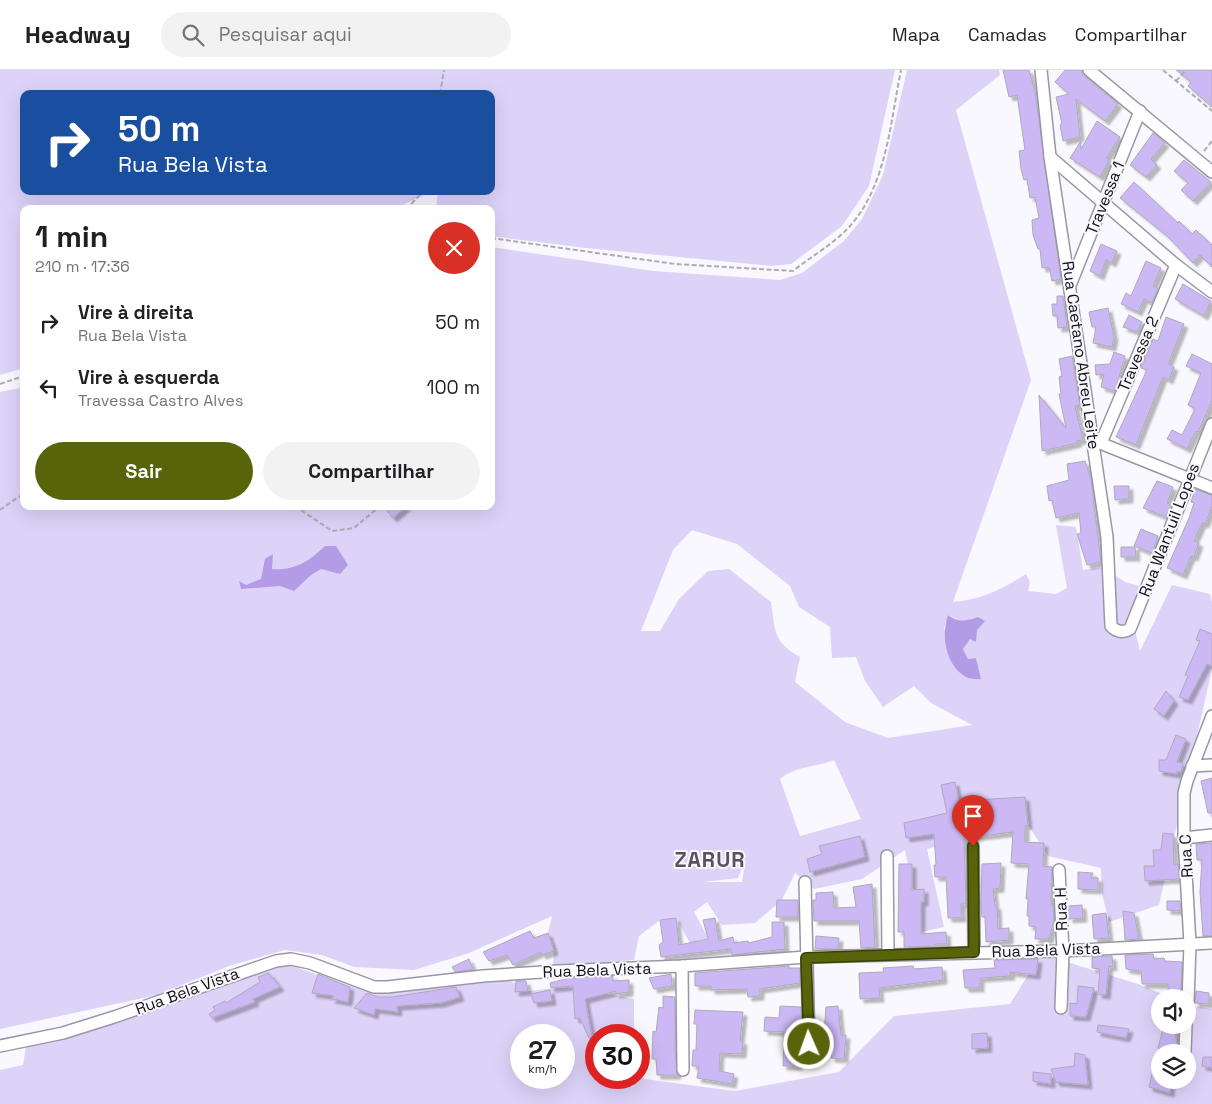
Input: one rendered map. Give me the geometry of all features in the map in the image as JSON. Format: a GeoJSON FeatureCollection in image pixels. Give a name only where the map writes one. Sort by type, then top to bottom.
{"type":"FeatureCollection","features":[{"type":"Feature","properties":{"kind":"street","name":"Rua Caetano Abreu Leite"},"geometry":{"type":"LineString","coordinates":[[1041,70],[1050,157],[1097,442],[1108,537],[1111,626],[1123,632]]}},
{"type":"Feature","properties":{"kind":"street"},"geometry":{"type":"LineString","coordinates":[[1089,70],[1212,172]]}},
{"type":"Feature","properties":{"kind":"street","name":"Travessa 1"},"geometry":{"type":"LineString","coordinates":[[1070,285],[1102,201],[1140,111]]}},
{"type":"Feature","properties":{"kind":"street"},"geometry":{"type":"LineString","coordinates":[[1050,157],[1176,265],[1212,292]]}},
{"type":"Feature","properties":{"kind":"street","name":"Travessa 2"},"geometry":{"type":"LineString","coordinates":[[1097,442],[1176,265]]}},
{"type":"Feature","properties":{"kind":"street","name":"Rua Wantuil Lopes"},"geometry":{"type":"LineString","coordinates":[[1123,632],[1130,629],[1135,618],[1189,477],[1212,424]]}},
{"type":"Feature","properties":{"kind":"street"},"geometry":{"type":"LineString","coordinates":[[1097,442],[1189,477],[1212,488]]}},
{"type":"Feature","properties":{"kind":"street","name":"Rua C"},"geometry":{"type":"LineString","coordinates":[[1188,989],[1190,944],[1184,838],[1184,794],[1192,766],[1212,716]]}},
{"type":"Feature","properties":{"kind":"street"},"geometry":{"type":"LineString","coordinates":[[1192,766],[1212,765]]}},
{"type":"Feature","properties":{"kind":"street"},"geometry":{"type":"LineString","coordinates":[[1184,838],[1212,834]]}},
{"type":"Feature","properties":{"kind":"street"},"geometry":{"type":"LineString","coordinates":[[973,846],[974,952]]}},
{"type":"Feature","properties":{"kind":"street"},"geometry":{"type":"LineString","coordinates":[[887,856],[888,954]]}},
{"type":"Feature","properties":{"kind":"street","name":"Rua H"},"geometry":{"type":"LineString","coordinates":[[1060,870],[1063,951],[1061,1008]]}},
{"type":"Feature","properties":{"kind":"street"},"geometry":{"type":"LineString","coordinates":[[805,882],[809,1044]]}},
{"type":"Feature","properties":{"kind":"street","name":"Rua Bela Vista"},"geometry":{"type":"LineString","coordinates":[[0,1046],[72,1030],[257,966],[291,959],[374,987],[387,987],[539,972],[888,954],[1063,951],[1212,943]]}},
{"type":"Feature","properties":{"kind":"street"},"geometry":{"type":"LineString","coordinates":[[682,966],[683,1070]]}},
{"type":"Feature","properties":{"kind":"path"},"geometry":{"type":"LineString","coordinates":[[441,90],[444,70]]}},
{"type":"Feature","properties":{"kind":"path"},"geometry":{"type":"LineString","coordinates":[[495,239],[675,264],[792,271],[835,240],[855,220],[870,193],[884,154],[901,70]]}},
{"type":"Feature","properties":{"kind":"path"},"geometry":{"type":"LineString","coordinates":[[1163,70],[1212,111]]}},
{"type":"Feature","properties":{"kind":"path"},"geometry":{"type":"LineString","coordinates":[[1176,81],[1186,70]]}},
{"type":"Feature","properties":{"kind":"path"},"geometry":{"type":"LineString","coordinates":[[410,205],[420,195]]}},
{"type":"Feature","properties":{"kind":"path"},"geometry":{"type":"LineString","coordinates":[[0,384],[20,377]]}},
{"type":"Feature","properties":{"kind":"path"},"geometry":{"type":"LineString","coordinates":[[0,510],[20,496]]}},
{"type":"Feature","properties":{"kind":"path"},"geometry":{"type":"LineString","coordinates":[[301,510],[332,531],[354,528],[375,510]]}},
{"type":"Feature","properties":{"kind":"shaded area"},"geometry":{"type":"Polygon","coordinates":[[[0,70],[895,70],[869,186],[842,226],[791,264],[772,266],[586,248],[495,237],[495,205],[436,205],[438,195],[495,195],[495,90],[20,90],[20,195],[424,195],[402,205],[20,205],[20,369],[0,375],[0,70]]]}},
{"type":"Feature","properties":{"kind":"shaded area"},"geometry":{"type":"Polygon","coordinates":[[[907,70],[999,70],[1000,75],[956,110],[1031,380],[953,602],[973,599],[991,593],[1026,574],[1030,582],[1028,591],[1056,594],[1067,588],[1056,525],[1076,527],[1083,570],[1103,567],[1125,582],[1140,586],[1131,614],[1140,651],[1172,585],[1210,594],[1212,602],[1212,669],[1159,905],[1109,922],[1102,894],[1101,868],[1048,856],[1028,825],[970,798],[974,836],[927,849],[944,927],[921,932],[905,850],[862,879],[814,889],[795,873],[782,900],[755,923],[722,925],[707,902],[694,912],[708,938],[690,943],[676,918],[660,920],[639,936],[634,960],[553,966],[554,951],[548,933],[552,916],[469,953],[414,970],[354,967],[322,955],[285,950],[229,966],[157,995],[0,1029],[0,392],[20,388],[20,510],[495,510],[495,248],[653,271],[780,280],[802,273],[844,241],[862,219],[883,175],[907,70]],[[692,530],[673,550],[641,631],[660,631],[679,599],[708,571],[729,569],[771,602],[775,628],[780,640],[800,657],[795,682],[845,722],[888,738],[972,725],[931,703],[914,686],[883,707],[865,681],[856,657],[832,658],[830,627],[799,607],[790,586],[737,544],[692,530]],[[948,615],[944,628],[981,679],[976,658],[968,659],[963,649],[970,638],[975,641],[978,617],[963,622],[948,615]],[[834,760],[793,771],[780,779],[800,836],[861,819],[834,760]],[[746,859],[738,878],[703,882],[742,882],[746,859]]]}},
{"type":"Feature","properties":{"kind":"shaded area"},"geometry":{"type":"Polygon","coordinates":[[[325,546],[336,546],[348,565],[340,574],[321,569],[311,575],[294,591],[280,586],[241,589],[239,581],[246,585],[261,579],[265,559],[273,554],[272,569],[295,567],[325,546]]]}},
{"type":"Feature","properties":{"kind":"shaded area"},"geometry":{"type":"Polygon","coordinates":[[[948,615],[959,620],[978,617],[985,621],[977,630],[976,642],[970,639],[963,649],[968,659],[976,658],[981,679],[966,677],[953,665],[946,649],[945,640],[948,615]]]}},
{"type":"Feature","properties":{"kind":"shaded area"},"geometry":{"type":"Polygon","coordinates":[[[1054,958],[1151,989],[1151,1034],[1196,1034],[1196,1006],[1212,1009],[1212,1104],[0,1104],[0,1070],[23,1065],[26,1047],[135,1014],[273,968],[290,965],[343,984],[383,994],[509,980],[528,991],[566,987],[634,999],[634,1024],[585,1024],[585,1089],[650,1089],[650,1080],[735,1091],[839,1072],[894,1016],[1010,1004],[1038,959],[1054,958]]]}},
{"type":"Feature","properties":{"kind":"building"},"geometry":{"type":"Polygon","coordinates":[[[1003,70],[1029,70],[1035,91],[1061,279],[1052,281],[1049,267],[1042,268],[1040,249],[1038,249],[1033,235],[1032,220],[1039,218],[1035,197],[1030,198],[1027,179],[1024,180],[1021,169],[1019,151],[1025,150],[1017,95],[1009,97],[1003,70]]]}},
{"type":"Feature","properties":{"kind":"building"},"geometry":{"type":"Polygon","coordinates":[[[1065,70],[1082,70],[1082,74],[1118,104],[1105,121],[1076,99],[1080,137],[1063,141],[1060,125],[1062,124],[1056,97],[1069,94],[1055,82],[1065,70]]]}},
{"type":"Feature","properties":{"kind":"building"},"geometry":{"type":"Polygon","coordinates":[[[1176,70],[1212,70],[1212,107],[1188,86],[1191,82],[1176,70]]]}},
{"type":"Feature","properties":{"kind":"building"},"geometry":{"type":"Polygon","coordinates":[[[1097,121],[1120,137],[1106,158],[1109,160],[1100,177],[1070,158],[1081,141],[1081,149],[1097,121]]]}},
{"type":"Feature","properties":{"kind":"building"},"geometry":{"type":"Polygon","coordinates":[[[1153,133],[1165,143],[1151,159],[1157,165],[1146,177],[1130,165],[1153,133]]]}},
{"type":"Feature","properties":{"kind":"building"},"geometry":{"type":"Polygon","coordinates":[[[1184,160],[1211,182],[1193,201],[1181,190],[1188,183],[1174,171],[1184,160]]]}},
{"type":"Feature","properties":{"kind":"building"},"geometry":{"type":"Polygon","coordinates":[[[1134,182],[1178,223],[1179,221],[1192,234],[1196,230],[1212,245],[1212,267],[1200,255],[1193,263],[1166,235],[1120,198],[1134,182]]]}},
{"type":"Feature","properties":{"kind":"building"},"geometry":{"type":"Polygon","coordinates":[[[1101,244],[1117,251],[1112,263],[1106,260],[1100,276],[1090,271],[1101,244]]]}},
{"type":"Feature","properties":{"kind":"building"},"geometry":{"type":"Polygon","coordinates":[[[1146,261],[1161,268],[1153,286],[1158,288],[1152,303],[1144,299],[1138,312],[1121,304],[1126,293],[1131,296],[1146,261]]]}},
{"type":"Feature","properties":{"kind":"building"},"geometry":{"type":"Polygon","coordinates":[[[1183,284],[1211,301],[1204,316],[1175,299],[1183,284]]]}},
{"type":"Feature","properties":{"kind":"building"},"geometry":{"type":"Polygon","coordinates":[[[1057,296],[1063,296],[1067,327],[1058,328],[1057,316],[1053,316],[1052,304],[1057,304],[1057,296]]]}},
{"type":"Feature","properties":{"kind":"building"},"geometry":{"type":"Polygon","coordinates":[[[1108,308],[1114,337],[1112,347],[1093,343],[1096,327],[1092,327],[1089,312],[1108,308]]]}},
{"type":"Feature","properties":{"kind":"building"},"geometry":{"type":"Polygon","coordinates":[[[1129,315],[1142,322],[1137,332],[1123,327],[1129,315]]]}},
{"type":"Feature","properties":{"kind":"building"},"geometry":{"type":"Polygon","coordinates":[[[1166,317],[1184,324],[1168,364],[1174,367],[1169,380],[1163,377],[1136,445],[1116,437],[1147,370],[1141,368],[1153,339],[1158,341],[1166,317]]]}},
{"type":"Feature","properties":{"kind":"building"},"geometry":{"type":"Polygon","coordinates":[[[1114,352],[1125,356],[1115,391],[1101,387],[1104,374],[1096,375],[1095,365],[1110,364],[1114,352]]]}},
{"type":"Feature","properties":{"kind":"building"},"geometry":{"type":"Polygon","coordinates":[[[1192,354],[1212,364],[1212,401],[1198,432],[1196,431],[1187,449],[1167,439],[1172,430],[1182,435],[1195,409],[1188,405],[1201,373],[1186,366],[1192,354]]]}},
{"type":"Feature","properties":{"kind":"building"},"geometry":{"type":"Polygon","coordinates":[[[1072,356],[1080,405],[1075,406],[1083,440],[1076,441],[1078,443],[1042,451],[1039,395],[1066,428],[1059,394],[1061,394],[1059,377],[1062,376],[1059,359],[1072,356]]]}},
{"type":"Feature","properties":{"kind":"building"},"geometry":{"type":"Polygon","coordinates":[[[1085,461],[1091,479],[1101,562],[1087,565],[1077,534],[1081,533],[1079,513],[1056,518],[1052,500],[1049,501],[1047,486],[1069,480],[1067,464],[1085,461]]]}},
{"type":"Feature","properties":{"kind":"building"},"geometry":{"type":"Polygon","coordinates":[[[1157,481],[1173,487],[1167,503],[1171,505],[1166,517],[1143,508],[1157,481]]]}},
{"type":"Feature","properties":{"kind":"building"},"geometry":{"type":"Polygon","coordinates":[[[1114,486],[1129,486],[1129,499],[1115,500],[1114,486]]]}},
{"type":"Feature","properties":{"kind":"building"},"geometry":{"type":"Polygon","coordinates":[[[1195,489],[1212,495],[1212,506],[1205,524],[1202,523],[1194,541],[1199,543],[1194,557],[1191,556],[1183,575],[1167,568],[1189,518],[1194,503],[1191,502],[1195,489]]]}},
{"type":"Feature","properties":{"kind":"building"},"geometry":{"type":"Polygon","coordinates":[[[388,510],[402,510],[393,518],[387,511],[388,510]]]}},
{"type":"Feature","properties":{"kind":"building"},"geometry":{"type":"Polygon","coordinates":[[[1141,529],[1158,536],[1152,553],[1134,546],[1141,529]]]}},
{"type":"Feature","properties":{"kind":"building"},"geometry":{"type":"Polygon","coordinates":[[[1121,547],[1135,547],[1136,557],[1121,557],[1121,547]]]}},
{"type":"Feature","properties":{"kind":"building"},"geometry":{"type":"Polygon","coordinates":[[[1200,629],[1212,634],[1212,666],[1207,664],[1188,700],[1179,697],[1188,676],[1185,675],[1200,641],[1196,640],[1200,629]]]}},
{"type":"Feature","properties":{"kind":"building"},"geometry":{"type":"Polygon","coordinates":[[[1166,691],[1174,701],[1164,716],[1154,709],[1166,691]]]}},
{"type":"Feature","properties":{"kind":"building"},"geometry":{"type":"Polygon","coordinates":[[[1176,735],[1186,739],[1177,762],[1183,763],[1181,772],[1177,771],[1177,774],[1159,771],[1159,760],[1166,760],[1176,735]]]}},
{"type":"Feature","properties":{"kind":"building"},"geometry":{"type":"Polygon","coordinates":[[[1212,778],[1212,813],[1208,813],[1201,781],[1212,778]]]}},
{"type":"Feature","properties":{"kind":"building"},"geometry":{"type":"Polygon","coordinates":[[[955,782],[959,801],[1025,797],[1028,825],[1025,826],[1025,842],[1044,843],[1043,866],[1052,867],[1051,905],[1053,905],[1054,920],[1049,939],[1035,939],[1036,927],[1029,926],[1029,916],[1027,916],[1028,899],[1026,899],[1029,864],[1011,863],[1013,832],[964,838],[966,904],[961,904],[962,918],[948,918],[946,877],[935,877],[934,834],[906,838],[904,823],[947,813],[941,785],[955,782]]]}},
{"type":"Feature","properties":{"kind":"building"},"geometry":{"type":"Polygon","coordinates":[[[1163,833],[1173,834],[1174,864],[1178,864],[1179,879],[1145,881],[1144,866],[1154,866],[1153,850],[1161,850],[1163,833]]]}},
{"type":"Feature","properties":{"kind":"building"},"geometry":{"type":"Polygon","coordinates":[[[860,836],[865,857],[810,872],[807,859],[822,854],[819,846],[860,836]]]}},
{"type":"Feature","properties":{"kind":"building"},"geometry":{"type":"Polygon","coordinates":[[[1212,843],[1212,936],[1203,936],[1200,892],[1202,860],[1197,860],[1196,844],[1212,843]]]}},
{"type":"Feature","properties":{"kind":"building"},"geometry":{"type":"Polygon","coordinates":[[[1001,863],[1000,888],[993,889],[995,906],[997,906],[998,929],[1009,928],[1009,940],[986,942],[985,917],[982,917],[981,903],[982,864],[1001,863]]]}},
{"type":"Feature","properties":{"kind":"building"},"geometry":{"type":"Polygon","coordinates":[[[899,864],[912,864],[912,890],[924,889],[924,902],[921,902],[921,934],[946,932],[947,944],[904,947],[904,932],[898,932],[899,864]]]}},
{"type":"Feature","properties":{"kind":"building"},"geometry":{"type":"Polygon","coordinates":[[[1078,872],[1093,873],[1091,878],[1098,878],[1098,890],[1078,889],[1078,872]]]}},
{"type":"Feature","properties":{"kind":"building"},"geometry":{"type":"Polygon","coordinates":[[[872,884],[875,947],[861,948],[859,921],[814,921],[813,900],[816,900],[816,893],[833,892],[834,908],[856,907],[853,887],[872,884]]]}},
{"type":"Feature","properties":{"kind":"building"},"geometry":{"type":"Polygon","coordinates":[[[777,900],[798,900],[798,917],[776,917],[777,900]]]}},
{"type":"Feature","properties":{"kind":"building"},"geometry":{"type":"Polygon","coordinates":[[[1167,901],[1180,901],[1181,911],[1167,910],[1167,901]]]}},
{"type":"Feature","properties":{"kind":"building"},"geometry":{"type":"Polygon","coordinates":[[[1082,905],[1083,918],[1069,919],[1068,906],[1082,905]]]}},
{"type":"Feature","properties":{"kind":"building"},"geometry":{"type":"Polygon","coordinates":[[[1123,911],[1134,913],[1139,939],[1125,940],[1123,911]]]}},
{"type":"Feature","properties":{"kind":"building"},"geometry":{"type":"Polygon","coordinates":[[[1106,913],[1109,938],[1094,939],[1092,915],[1106,913]]]}},
{"type":"Feature","properties":{"kind":"building"},"geometry":{"type":"Polygon","coordinates":[[[676,918],[679,945],[708,939],[703,920],[715,918],[719,941],[733,937],[734,943],[748,941],[749,943],[772,937],[772,922],[784,922],[785,949],[732,955],[731,949],[661,957],[659,945],[663,942],[660,920],[676,918]]]}},
{"type":"Feature","properties":{"kind":"building"},"geometry":{"type":"Polygon","coordinates":[[[530,931],[534,938],[548,933],[554,951],[542,955],[541,952],[513,965],[507,955],[489,961],[483,952],[530,931]]]}},
{"type":"Feature","properties":{"kind":"building"},"geometry":{"type":"Polygon","coordinates":[[[816,936],[839,938],[838,949],[815,949],[816,936]]]}},
{"type":"Feature","properties":{"kind":"building"},"geometry":{"type":"Polygon","coordinates":[[[1153,954],[1154,959],[1164,958],[1165,961],[1182,962],[1181,989],[1168,989],[1168,984],[1142,984],[1141,971],[1126,969],[1125,955],[1153,954]]]}},
{"type":"Feature","properties":{"kind":"building"},"geometry":{"type":"Polygon","coordinates":[[[1112,956],[1113,967],[1109,966],[1106,995],[1098,994],[1100,969],[1092,968],[1092,957],[1112,956]]]}},
{"type":"Feature","properties":{"kind":"building"},"geometry":{"type":"Polygon","coordinates":[[[469,959],[473,969],[455,972],[452,967],[469,959]]]}},
{"type":"Feature","properties":{"kind":"building"},"geometry":{"type":"Polygon","coordinates":[[[1038,959],[1036,975],[1010,972],[1011,976],[980,978],[980,988],[965,988],[963,970],[995,968],[994,960],[1038,959]]]}},
{"type":"Feature","properties":{"kind":"building"},"geometry":{"type":"Polygon","coordinates":[[[789,966],[789,968],[800,968],[800,983],[760,989],[760,996],[748,997],[747,989],[711,990],[711,986],[695,986],[695,973],[789,966]]]}},
{"type":"Feature","properties":{"kind":"building"},"geometry":{"type":"Polygon","coordinates":[[[913,966],[914,969],[942,967],[943,980],[879,988],[880,998],[860,999],[859,973],[884,972],[883,968],[913,966]]]}},
{"type":"Feature","properties":{"kind":"building"},"geometry":{"type":"Polygon","coordinates":[[[269,973],[280,987],[253,999],[255,1002],[212,1018],[209,1014],[215,1010],[213,1007],[225,1001],[226,1003],[260,982],[258,977],[269,973]]]}},
{"type":"Feature","properties":{"kind":"building"},"geometry":{"type":"Polygon","coordinates":[[[318,974],[350,987],[348,1002],[331,999],[334,996],[312,993],[318,974]]]}},
{"type":"Feature","properties":{"kind":"building"},"geometry":{"type":"Polygon","coordinates":[[[671,974],[672,986],[654,989],[649,978],[671,974]]]}},
{"type":"Feature","properties":{"kind":"building"},"geometry":{"type":"Polygon","coordinates":[[[613,976],[613,981],[629,980],[629,992],[616,994],[616,991],[585,999],[590,1024],[585,1024],[585,1029],[580,1018],[575,1019],[573,986],[551,988],[550,983],[569,978],[613,976]]]}},
{"type":"Feature","properties":{"kind":"building"},"geometry":{"type":"Polygon","coordinates":[[[516,981],[526,981],[528,991],[515,992],[516,981]]]}},
{"type":"Feature","properties":{"kind":"building"},"geometry":{"type":"Polygon","coordinates":[[[1078,986],[1094,988],[1086,1017],[1070,1016],[1070,1003],[1077,1004],[1078,986]]]}},
{"type":"Feature","properties":{"kind":"building"},"geometry":{"type":"Polygon","coordinates":[[[456,987],[460,997],[441,1003],[397,1006],[398,1012],[375,1009],[374,1015],[354,1008],[367,993],[378,997],[392,997],[456,987]]]}},
{"type":"Feature","properties":{"kind":"building"},"geometry":{"type":"Polygon","coordinates":[[[550,990],[552,1001],[534,1003],[531,994],[550,990]]]}},
{"type":"Feature","properties":{"kind":"building"},"geometry":{"type":"Polygon","coordinates":[[[1196,991],[1209,993],[1209,1004],[1196,1003],[1196,991]]]}},
{"type":"Feature","properties":{"kind":"building"},"geometry":{"type":"Polygon","coordinates":[[[663,996],[675,997],[677,1075],[657,1075],[656,1059],[652,1059],[653,1031],[656,1032],[659,1007],[663,1008],[663,996]]]}},
{"type":"Feature","properties":{"kind":"building"},"geometry":{"type":"Polygon","coordinates":[[[780,1006],[801,1007],[803,1048],[798,1048],[798,1066],[783,1066],[784,1032],[764,1031],[765,1017],[779,1018],[780,1006]]]}},
{"type":"Feature","properties":{"kind":"building"},"geometry":{"type":"Polygon","coordinates":[[[838,1006],[841,1035],[846,1035],[844,1059],[831,1058],[832,1044],[816,1044],[816,1034],[824,1034],[826,1007],[838,1006]]]}},
{"type":"Feature","properties":{"kind":"building"},"geometry":{"type":"Polygon","coordinates":[[[695,1010],[743,1012],[740,1041],[743,1041],[742,1054],[720,1053],[719,1071],[734,1074],[732,1084],[697,1078],[699,1066],[692,1066],[693,1050],[696,1050],[697,1024],[694,1024],[695,1010]]]}},
{"type":"Feature","properties":{"kind":"building"},"geometry":{"type":"Polygon","coordinates":[[[1098,1025],[1129,1029],[1126,1038],[1097,1032],[1098,1025]]]}},
{"type":"Feature","properties":{"kind":"building"},"geometry":{"type":"Polygon","coordinates":[[[987,1033],[988,1048],[972,1049],[972,1034],[987,1033]]]}},
{"type":"Feature","properties":{"kind":"building"},"geometry":{"type":"Polygon","coordinates":[[[1162,1034],[1175,1034],[1177,1044],[1159,1044],[1162,1034]]]}},
{"type":"Feature","properties":{"kind":"building"},"geometry":{"type":"Polygon","coordinates":[[[1075,1053],[1085,1055],[1088,1085],[1056,1082],[1051,1069],[1074,1066],[1075,1053]]]}},
{"type":"Feature","properties":{"kind":"building"},"geometry":{"type":"Polygon","coordinates":[[[1203,1057],[1212,1057],[1212,1068],[1202,1066],[1203,1057]]]}},
{"type":"Feature","properties":{"kind":"building"},"geometry":{"type":"Polygon","coordinates":[[[1033,1072],[1051,1074],[1051,1084],[1033,1081],[1033,1072]]]}},
{"type":"Feature","properties":{"kind":"building"},"geometry":{"type":"Polygon","coordinates":[[[1156,1089],[1170,1089],[1170,1093],[1156,1089]]]}},
{"type":"Feature","properties":{"kind":"district","name":"ZARUR"},"geometry":{"type":"Point","coordinates":[710,859]}},
{"type":"Feature","properties":{"kind":"route"},"geometry":{"type":"LineString","coordinates":[[809,1044],[806,958],[974,952],[973,846]]}}]}
